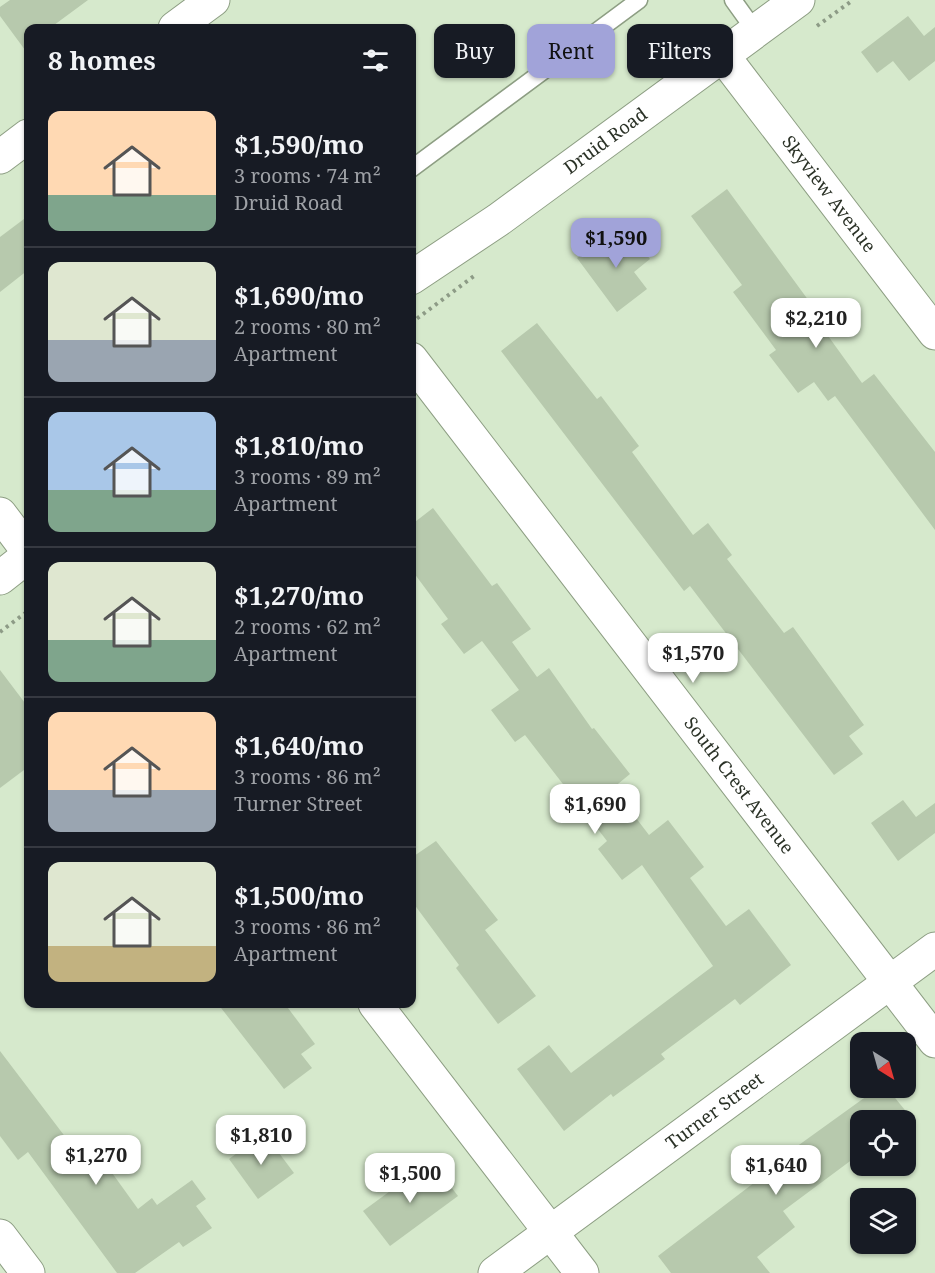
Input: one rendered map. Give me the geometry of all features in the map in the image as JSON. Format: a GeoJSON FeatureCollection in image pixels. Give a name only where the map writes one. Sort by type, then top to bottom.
{"type":"FeatureCollection","features":[{"type":"Feature","properties":{"kind":"street"},"geometry":{"type":"LineString","coordinates":[[180,24],[213,0]]}},
{"type":"Feature","properties":{"kind":"street","name":"Druid Road"},"geometry":{"type":"LineString","coordinates":[[733,49],[798,0]]}},
{"type":"Feature","properties":{"kind":"street","name":"Skyview Avenue"},"geometry":{"type":"LineString","coordinates":[[733,69],[935,333]]}},
{"type":"Feature","properties":{"kind":"street","name":"Druid Road"},"geometry":{"type":"LineString","coordinates":[[416,275],[498,220],[693,78]]}},
{"type":"Feature","properties":{"kind":"street"},"geometry":{"type":"LineString","coordinates":[[0,157],[24,139]]}},
{"type":"Feature","properties":{"kind":"street","name":"South Crest Avenue"},"geometry":{"type":"LineString","coordinates":[[416,366],[935,1041]]}},
{"type":"Feature","properties":{"kind":"street"},"geometry":{"type":"LineString","coordinates":[[0,514],[24,546]]}},
{"type":"Feature","properties":{"kind":"street"},"geometry":{"type":"LineString","coordinates":[[0,578],[24,559]]}},
{"type":"Feature","properties":{"kind":"street","name":"Turner Street"},"geometry":{"type":"LineString","coordinates":[[495,1273],[935,949]]}},
{"type":"Feature","properties":{"kind":"street"},"geometry":{"type":"LineString","coordinates":[[378,1008],[582,1273]]}},
{"type":"Feature","properties":{"kind":"street"},"geometry":{"type":"LineString","coordinates":[[0,1236],[28,1273]]}},
{"type":"Feature","properties":{"kind":"lane"},"geometry":{"type":"LineString","coordinates":[[416,165],[639,0]]}},
{"type":"Feature","properties":{"kind":"lane"},"geometry":{"type":"LineString","coordinates":[[734,0],[756,32]]}},
{"type":"Feature","properties":{"kind":"path"},"geometry":{"type":"LineString","coordinates":[[0,632],[24,614]]}},
{"type":"Feature","properties":{"kind":"building"},"geometry":{"type":"Polygon","coordinates":[[[10,0],[88,0],[55,24],[24,24],[24,49],[0,16],[0,7],[10,0]]]}},
{"type":"Feature","properties":{"kind":"building"},"geometry":{"type":"Polygon","coordinates":[[[908,16],[924,36],[935,27],[935,61],[909,81],[893,61],[877,73],[861,52],[908,16]]]}},
{"type":"Feature","properties":{"kind":"building"},"geometry":{"type":"Polygon","coordinates":[[[727,189],[817,312],[813,315],[862,383],[874,374],[935,452],[935,530],[835,396],[828,401],[814,382],[798,393],[769,355],[776,350],[733,292],[742,285],[691,216],[727,189]]]}},
{"type":"Feature","properties":{"kind":"building"},"geometry":{"type":"Polygon","coordinates":[[[24,219],[24,273],[0,292],[0,237],[24,219]]]}},
{"type":"Feature","properties":{"kind":"building"},"geometry":{"type":"Polygon","coordinates":[[[628,230],[650,259],[634,272],[647,289],[617,312],[577,258],[605,237],[610,244],[628,230]]]}},
{"type":"Feature","properties":{"kind":"building"},"geometry":{"type":"Polygon","coordinates":[[[537,323],[597,399],[601,396],[639,446],[632,452],[693,535],[708,523],[732,555],[727,559],[784,633],[793,627],[864,725],[849,736],[863,754],[834,775],[690,586],[684,591],[501,351],[537,323]]]}},
{"type":"Feature","properties":{"kind":"building"},"geometry":{"type":"Polygon","coordinates":[[[433,508],[492,586],[497,583],[531,629],[512,642],[537,677],[549,668],[592,729],[594,728],[630,774],[613,788],[649,835],[668,820],[704,867],[690,878],[726,926],[749,909],[791,965],[740,1005],[735,999],[661,1054],[665,1059],[613,1097],[611,1094],[564,1131],[517,1069],[549,1045],[571,1073],[713,966],[642,865],[622,880],[598,849],[607,841],[525,735],[515,742],[491,710],[519,690],[482,641],[464,654],[441,624],[448,619],[416,576],[416,521],[433,508]]]}},
{"type":"Feature","properties":{"kind":"building"},"geometry":{"type":"Polygon","coordinates":[[[0,670],[24,702],[24,770],[0,788],[0,670]]]}},
{"type":"Feature","properties":{"kind":"building"},"geometry":{"type":"Polygon","coordinates":[[[903,800],[916,817],[935,803],[935,833],[898,861],[871,823],[903,800]]]}},
{"type":"Feature","properties":{"kind":"building"},"geometry":{"type":"Polygon","coordinates":[[[436,841],[498,920],[485,930],[536,996],[498,1024],[456,968],[459,965],[416,907],[416,855],[436,841]]]}},
{"type":"Feature","properties":{"kind":"building"},"geometry":{"type":"Polygon","coordinates":[[[221,1008],[288,1008],[315,1044],[301,1054],[312,1068],[284,1089],[221,1008]]]}},
{"type":"Feature","properties":{"kind":"building"},"geometry":{"type":"Polygon","coordinates":[[[0,1051],[79,1155],[92,1145],[138,1209],[152,1198],[157,1205],[192,1180],[206,1199],[196,1206],[212,1228],[183,1247],[179,1242],[135,1273],[117,1273],[28,1152],[18,1160],[0,1136],[0,1051]]]}},
{"type":"Feature","properties":{"kind":"building"},"geometry":{"type":"Polygon","coordinates":[[[864,1098],[895,1098],[905,1110],[850,1110],[850,1161],[783,1211],[795,1227],[757,1257],[770,1273],[671,1273],[658,1256],[780,1163],[778,1160],[864,1098]]]}},
{"type":"Feature","properties":{"kind":"building"},"geometry":{"type":"Polygon","coordinates":[[[264,1133],[294,1173],[258,1199],[229,1159],[264,1133]]]}},
{"type":"Feature","properties":{"kind":"building"},"geometry":{"type":"Polygon","coordinates":[[[431,1161],[458,1196],[390,1246],[363,1211],[431,1161]]]}}]}
